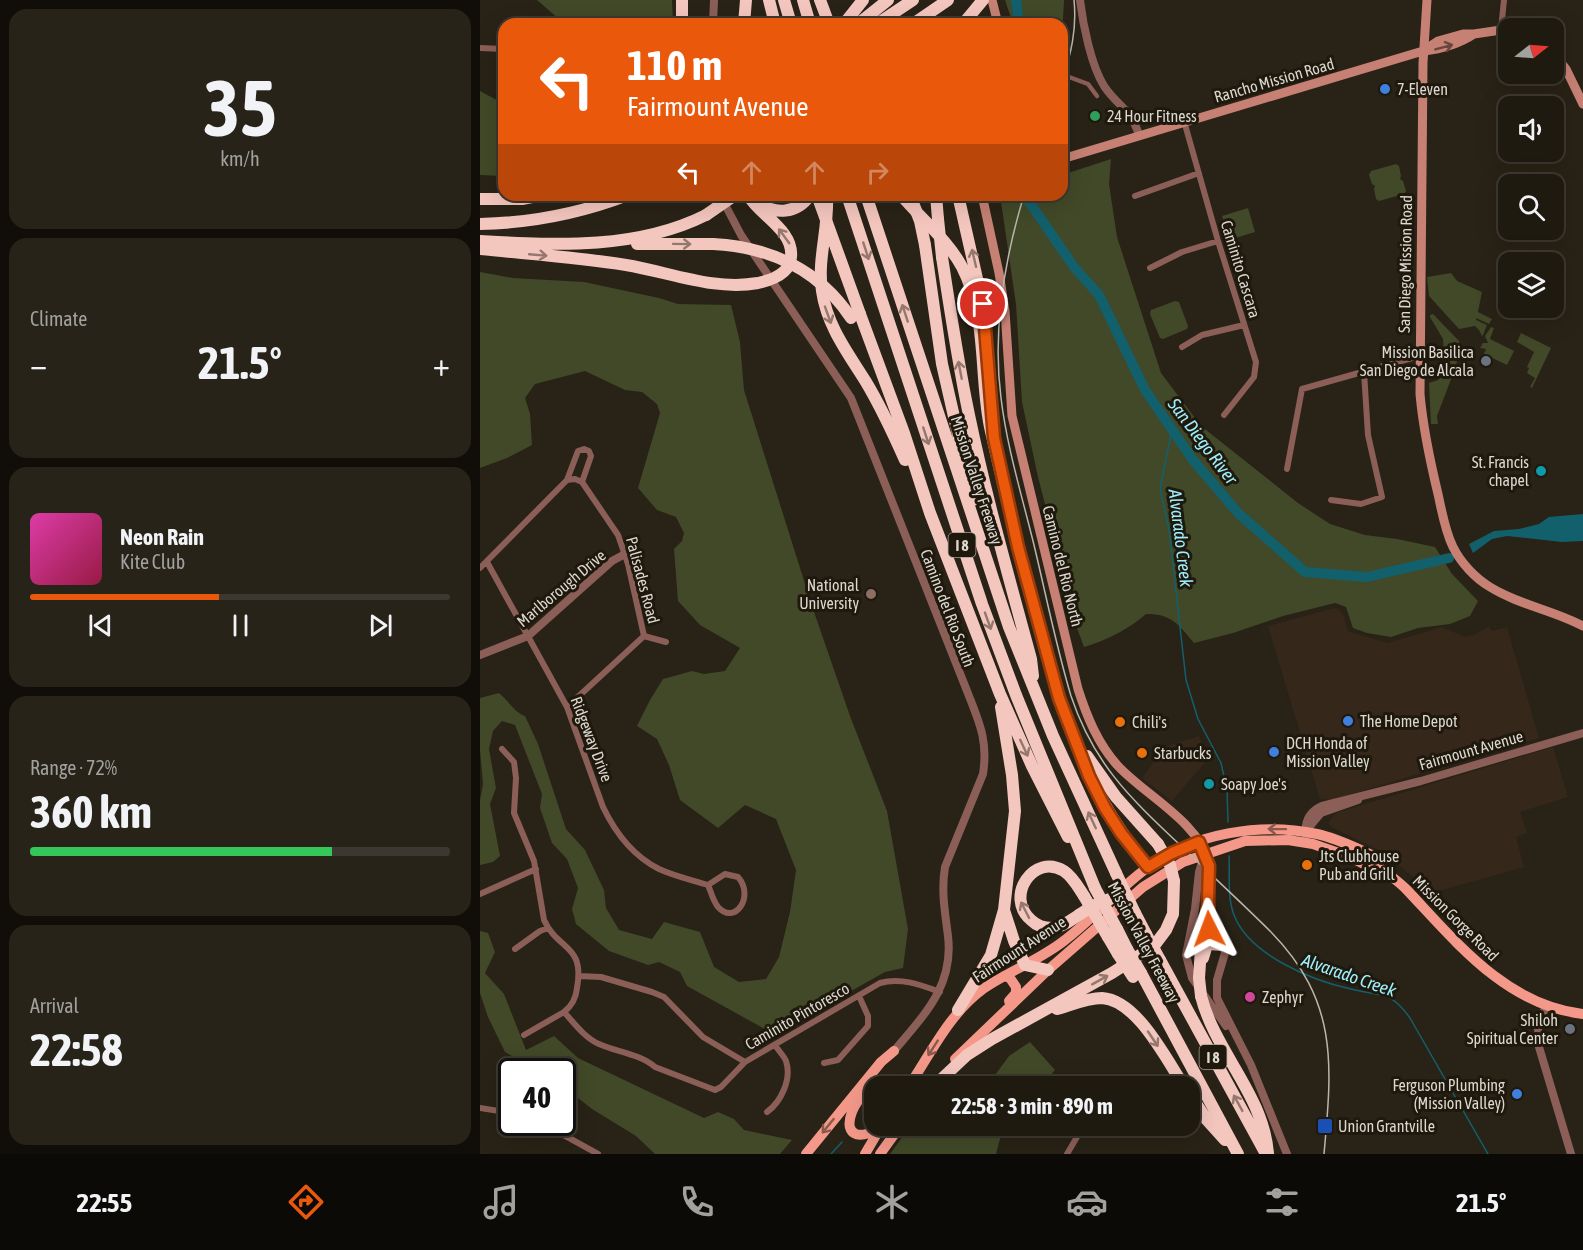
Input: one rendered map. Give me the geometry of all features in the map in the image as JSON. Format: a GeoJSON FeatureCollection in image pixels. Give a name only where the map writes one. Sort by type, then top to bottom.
{"type":"FeatureCollection","features":[{"type":"Feature","properties":{"kind":"highway"},"geometry":{"type":"LineString","coordinates":[[682,0],[682,18]]}},
{"type":"Feature","properties":{"kind":"highway"},"geometry":{"type":"LineString","coordinates":[[744,18],[746,0]]}},
{"type":"Feature","properties":{"kind":"highway"},"geometry":{"type":"LineString","coordinates":[[769,0],[774,18]]}},
{"type":"Feature","properties":{"kind":"highway"},"geometry":{"type":"LineString","coordinates":[[784,0],[789,18]]}},
{"type":"Feature","properties":{"kind":"highway"},"geometry":{"type":"LineString","coordinates":[[802,0],[809,18]]}},
{"type":"Feature","properties":{"kind":"highway"},"geometry":{"type":"LineString","coordinates":[[811,18],[812,0]]}},
{"type":"Feature","properties":{"kind":"highway"},"geometry":{"type":"LineString","coordinates":[[820,0],[827,18]]}},
{"type":"Feature","properties":{"kind":"highway"},"geometry":{"type":"LineString","coordinates":[[849,18],[863,0]]}},
{"type":"Feature","properties":{"kind":"highway"},"geometry":{"type":"LineString","coordinates":[[866,18],[888,0]]}},
{"type":"Feature","properties":{"kind":"highway"},"geometry":{"type":"LineString","coordinates":[[886,18],[913,0]]}},
{"type":"Feature","properties":{"kind":"highway"},"geometry":{"type":"LineString","coordinates":[[922,18],[948,0]]}},
{"type":"Feature","properties":{"kind":"highway"},"geometry":{"type":"LineString","coordinates":[[968,18],[980,3]]}},
{"type":"Feature","properties":{"kind":"highway"},"geometry":{"type":"LineString","coordinates":[[480,199],[498,199]]}},
{"type":"Feature","properties":{"kind":"highway"},"geometry":{"type":"LineString","coordinates":[[480,224],[502,224],[568,213],[608,201]]}},
{"type":"Feature","properties":{"kind":"highway"},"geometry":{"type":"LineString","coordinates":[[609,242],[666,232],[706,215],[726,201]]}},
{"type":"Feature","properties":{"kind":"highway"},"geometry":{"type":"LineString","coordinates":[[480,249],[617,264],[714,283],[758,283],[782,273],[789,267],[791,256],[790,245],[783,233],[751,201]]}},
{"type":"Feature","properties":{"kind":"highway"},"geometry":{"type":"LineString","coordinates":[[756,201],[764,207],[780,211],[796,208],[804,201]]}},
{"type":"Feature","properties":{"kind":"highway"},"geometry":{"type":"LineString","coordinates":[[819,201],[856,316],[904,433],[930,513]]}},
{"type":"Feature","properties":{"kind":"highway"},"geometry":{"type":"LineString","coordinates":[[827,201],[828,214],[820,262],[825,307],[838,338],[890,424],[930,513],[1000,694],[1052,807],[1095,888]]}},
{"type":"Feature","properties":{"kind":"highway","name":"Mission Valley Freeway"},"geometry":{"type":"LineString","coordinates":[[849,201],[985,614],[1112,933],[1170,1026],[1238,1154]]}},
{"type":"Feature","properties":{"kind":"highway","name":"Mission Valley Freeway"},"geometry":{"type":"LineString","coordinates":[[868,201],[975,528],[1009,627],[1035,693],[1135,913],[1267,1154]]}},
{"type":"Feature","properties":{"kind":"highway"},"geometry":{"type":"LineString","coordinates":[[907,201],[950,248],[970,286],[978,316],[990,427],[1023,568],[1059,698],[1089,776],[1105,808],[1148,867]]}},
{"type":"Feature","properties":{"kind":"highway"},"geometry":{"type":"LineString","coordinates":[[912,201],[920,221],[925,245],[941,354],[972,496],[975,528]]}},
{"type":"Feature","properties":{"kind":"highway"},"geometry":{"type":"LineString","coordinates":[[936,201],[954,339],[969,414],[997,535],[1031,659],[1035,693]]}},
{"type":"Feature","properties":{"kind":"highway"},"geometry":{"type":"LineString","coordinates":[[959,201],[983,304],[994,438]]}},
{"type":"Feature","properties":{"kind":"highway"},"geometry":{"type":"LineString","coordinates":[[480,241],[713,244],[754,249],[798,266],[856,316]]}},
{"type":"Feature","properties":{"kind":"highway"},"geometry":{"type":"LineString","coordinates":[[958,1011],[991,955],[1005,910],[1015,811],[1000,694]]}},
{"type":"Feature","properties":{"kind":"highway"},"geometry":{"type":"LineString","coordinates":[[943,1076],[967,1055],[1112,973],[1154,946],[1166,930],[1173,914],[1174,882],[1170,865],[1158,844],[1104,782],[1071,730]]}},
{"type":"Feature","properties":{"kind":"highway"},"geometry":{"type":"LineString","coordinates":[[1110,899],[1053,928],[1032,921],[1022,908],[1020,900],[1022,885],[1035,871],[1047,867],[1059,868],[1073,878],[1084,896],[1112,933]]}},
{"type":"Feature","properties":{"kind":"highway"},"geometry":{"type":"LineString","coordinates":[[1208,900],[1199,974],[1202,995],[1208,1018],[1240,1074],[1266,1133],[1267,1154]]}},
{"type":"Feature","properties":{"kind":"highway"},"geometry":{"type":"LineString","coordinates":[[1005,910],[1014,941],[1025,965],[1048,970]]}},
{"type":"Feature","properties":{"kind":"highway"},"geometry":{"type":"LineString","coordinates":[[1199,974],[1206,948],[1213,943],[1222,945]]}},
{"type":"Feature","properties":{"kind":"highway"},"geometry":{"type":"LineString","coordinates":[[1030,1018],[1094,999],[1102,998],[1118,1002],[1129,1009],[1141,1022],[1177,1076]]}},
{"type":"Feature","properties":{"kind":"highway"},"geometry":{"type":"LineString","coordinates":[[1200,1110],[1238,1154]]}},
{"type":"Feature","properties":{"kind":"main road"},"geometry":{"type":"LineString","coordinates":[[992,0],[996,18]]}},
{"type":"Feature","properties":{"kind":"main road","name":"San Diego Mission Road"},"geometry":{"type":"LineString","coordinates":[[1427,0],[1423,51],[1419,370],[1424,433],[1444,524],[1452,546],[1464,565],[1488,586],[1514,600],[1583,626]]}},
{"type":"Feature","properties":{"kind":"main road","name":"Rancho Mission Road"},"geometry":{"type":"LineString","coordinates":[[1068,157],[1423,51],[1438,41],[1463,34],[1498,32]]}},
{"type":"Feature","properties":{"kind":"main road"},"geometry":{"type":"LineString","coordinates":[[1564,66],[1583,104]]}},
{"type":"Feature","properties":{"kind":"main road","name":"Camino del Rio North"},"geometry":{"type":"LineString","coordinates":[[983,201],[1005,310],[1012,416],[1078,689],[1100,742],[1119,766],[1189,829],[1199,842],[1209,866],[1208,900]]}},
{"type":"Feature","properties":{"kind":"main road","name":"Fairmount Avenue"},"geometry":{"type":"LineString","coordinates":[[916,1076],[958,1011],[982,990],[1067,939],[1148,867],[1172,853],[1230,833],[1256,829],[1288,829],[1306,838]]}},
{"type":"Feature","properties":{"kind":"main road","name":"Fairmount Avenue"},"geometry":{"type":"LineString","coordinates":[[941,1076],[1003,1011],[1143,887],[1183,862],[1205,853],[1255,840],[1306,838]]}},
{"type":"Feature","properties":{"kind":"main road","name":"Mission Gorge Road"},"geometry":{"type":"LineString","coordinates":[[1306,838],[1366,865],[1377,865],[1405,887],[1459,946],[1504,983],[1546,1005],[1583,1014]]}},
{"type":"Feature","properties":{"kind":"main road"},"geometry":{"type":"LineString","coordinates":[[1003,1011],[1016,993],[1014,982],[1004,976]]}},
{"type":"Feature","properties":{"kind":"main road"},"geometry":{"type":"LineString","coordinates":[[878,1076],[894,1051]]}},
{"type":"Feature","properties":{"kind":"main road"},"geometry":{"type":"LineString","coordinates":[[806,1154],[881,1062],[894,1051]]}},
{"type":"Feature","properties":{"kind":"main road"},"geometry":{"type":"LineString","coordinates":[[864,1094],[851,1114],[851,1129],[855,1134],[864,1135]]}},
{"type":"Feature","properties":{"kind":"main road"},"geometry":{"type":"LineString","coordinates":[[865,1154],[876,1136]]}},
{"type":"Feature","properties":{"kind":"main road"},"geometry":{"type":"LineString","coordinates":[[880,1154],[893,1136]]}},
{"type":"Feature","properties":{"kind":"street"},"geometry":{"type":"LineString","coordinates":[[713,18],[714,0]]}},
{"type":"Feature","properties":{"kind":"street"},"geometry":{"type":"LineString","coordinates":[[1080,0],[1098,75],[1105,87],[1132,117],[1139,135]]}},
{"type":"Feature","properties":{"kind":"street"},"geometry":{"type":"LineString","coordinates":[[1504,0],[1505,18]]}},
{"type":"Feature","properties":{"kind":"street"},"geometry":{"type":"LineString","coordinates":[[480,48],[498,49]]}},
{"type":"Feature","properties":{"kind":"street"},"geometry":{"type":"LineString","coordinates":[[1069,77],[1088,84],[1097,96]]}},
{"type":"Feature","properties":{"kind":"street","name":"Caminito Cascara"},"geometry":{"type":"LineString","coordinates":[[1184,121],[1256,362],[1254,377],[1224,415]]}},
{"type":"Feature","properties":{"kind":"street"},"geometry":{"type":"LineString","coordinates":[[1135,196],[1199,173]]}},
{"type":"Feature","properties":{"kind":"street","name":"Camino del Rio South"},"geometry":{"type":"LineString","coordinates":[[723,201],[731,219],[841,382],[854,407],[982,729],[986,758],[983,774],[945,867],[942,882],[949,955],[946,974],[940,992],[894,1051]]}},
{"type":"Feature","properties":{"kind":"street"},"geometry":{"type":"LineString","coordinates":[[1150,268],[1182,252],[1218,241]]}},
{"type":"Feature","properties":{"kind":"street"},"geometry":{"type":"LineString","coordinates":[[1182,347],[1202,335],[1244,325]]}},
{"type":"Feature","properties":{"kind":"street"},"geometry":{"type":"LineString","coordinates":[[1287,470],[1302,389],[1419,356]]}},
{"type":"Feature","properties":{"kind":"street"},"geometry":{"type":"LineString","coordinates":[[1373,369],[1419,370]]}},
{"type":"Feature","properties":{"kind":"street"},"geometry":{"type":"LineString","coordinates":[[1331,500],[1361,504],[1382,497],[1368,435],[1364,372]]}},
{"type":"Feature","properties":{"kind":"street"},"geometry":{"type":"LineString","coordinates":[[480,568],[567,480],[578,451],[584,449],[589,451],[591,456],[582,482],[575,479],[567,480]]}},
{"type":"Feature","properties":{"kind":"street","name":"Palisades Road"},"geometry":{"type":"LineString","coordinates":[[582,482],[618,535],[625,554],[644,636],[666,642]]}},
{"type":"Feature","properties":{"kind":"street","name":"Marlborough Drive"},"geometry":{"type":"LineString","coordinates":[[480,655],[528,636],[612,561],[625,554]]}},
{"type":"Feature","properties":{"kind":"street","name":"Ridgeway Drive"},"geometry":{"type":"LineString","coordinates":[[487,562],[567,706],[610,822],[627,844],[658,868],[708,885]]}},
{"type":"Feature","properties":{"kind":"street"},"geometry":{"type":"LineString","coordinates":[[567,706],[644,636]]}},
{"type":"Feature","properties":{"kind":"street","name":"Fairmount Avenue"},"geometry":{"type":"LineString","coordinates":[[1306,838],[1321,813],[1342,807],[1368,795],[1583,733]]}},
{"type":"Feature","properties":{"kind":"street"},"geometry":{"type":"LineString","coordinates":[[502,749],[514,762],[516,778],[513,813],[536,869],[544,921],[548,928],[572,950],[577,961],[579,976],[576,998],[564,1012],[524,1035]]}},
{"type":"Feature","properties":{"kind":"street"},"geometry":{"type":"LineString","coordinates":[[1205,853],[1199,872],[1198,892],[1186,955],[1192,978],[1202,995],[1220,1016],[1247,1058]]}},
{"type":"Feature","properties":{"kind":"street"},"geometry":{"type":"LineString","coordinates":[[480,894],[536,869]]}},
{"type":"Feature","properties":{"kind":"street"},"geometry":{"type":"LineString","coordinates":[[725,874],[738,877],[745,892],[743,904],[734,911],[723,911],[716,903],[708,885],[725,874]]}},
{"type":"Feature","properties":{"kind":"street"},"geometry":{"type":"LineString","coordinates":[[1208,900],[1209,929],[1222,945],[1226,957],[1217,980],[1217,998],[1247,1058],[1287,1154]]}},
{"type":"Feature","properties":{"kind":"street"},"geometry":{"type":"LineString","coordinates":[[515,949],[548,928]]}},
{"type":"Feature","properties":{"kind":"street","name":"Caminito Pintoresco"},"geometry":{"type":"LineString","coordinates":[[579,976],[601,977],[664,997],[703,1037],[745,1062],[880,983],[889,981],[915,983],[940,992]]}},
{"type":"Feature","properties":{"kind":"street"},"geometry":{"type":"LineString","coordinates":[[1202,995],[1217,998]]}},
{"type":"Feature","properties":{"kind":"street"},"geometry":{"type":"LineString","coordinates":[[824,1063],[838,1060],[868,1026],[868,1016],[859,996]]}},
{"type":"Feature","properties":{"kind":"street"},"geometry":{"type":"LineString","coordinates":[[1546,1005],[1538,1028],[1539,1047],[1571,1154]]}},
{"type":"Feature","properties":{"kind":"street"},"geometry":{"type":"LineString","coordinates":[[564,1012],[598,1043],[648,1061],[655,1067],[710,1089],[715,1090],[721,1087],[745,1062]]}},
{"type":"Feature","properties":{"kind":"street"},"geometry":{"type":"LineString","coordinates":[[767,1112],[778,1104],[786,1077],[786,1062],[775,1045]]}},
{"type":"Feature","properties":{"kind":"street"},"geometry":{"type":"LineString","coordinates":[[480,1108],[498,1111]]}},
{"type":"Feature","properties":{"kind":"street"},"geometry":{"type":"LineString","coordinates":[[565,1136],[598,1154]]}},
{"type":"Feature","properties":{"kind":"street"},"geometry":{"type":"LineString","coordinates":[[1067,1154],[1078,1136]]}},
{"type":"Feature","properties":{"kind":"shaded area"},"geometry":{"type":"Polygon","coordinates":[[[1334,608],[1343,614],[1348,631],[1388,643],[1442,627],[1465,637],[1476,634],[1489,626],[1492,631],[1507,627],[1539,738],[1331,800],[1320,799],[1268,626],[1334,608]]]}},
{"type":"Feature","properties":{"kind":"shaded area"},"geometry":{"type":"Polygon","coordinates":[[[1199,736],[1207,760],[1172,801],[1142,778],[1164,747],[1199,736]]]}},
{"type":"Feature","properties":{"kind":"shaded area"},"geometry":{"type":"Polygon","coordinates":[[[1553,747],[1568,797],[1520,812],[1527,833],[1516,837],[1524,867],[1432,893],[1383,852],[1333,828],[1328,823],[1336,813],[1553,747]]]}},
{"type":"Feature","properties":{"kind":"green space"},"geometry":{"type":"Polygon","coordinates":[[[537,0],[672,0],[673,18],[558,18],[537,0]]]}},
{"type":"Feature","properties":{"kind":"green space"},"geometry":{"type":"Polygon","coordinates":[[[1005,0],[1064,0],[1063,18],[1011,18],[1005,0]]]}},
{"type":"Feature","properties":{"kind":"green space"},"geometry":{"type":"Polygon","coordinates":[[[480,91],[498,101],[498,176],[480,175],[480,91]]]}},
{"type":"Feature","properties":{"kind":"green space"},"geometry":{"type":"Polygon","coordinates":[[[1111,159],[1109,184],[1117,237],[1161,373],[1201,426],[1298,503],[1330,524],[1365,535],[1435,547],[1452,574],[1478,601],[1470,616],[1450,624],[1418,628],[1391,637],[1353,628],[1346,607],[1335,603],[1194,643],[1174,621],[1155,614],[1146,614],[1116,634],[1084,647],[1038,477],[1022,402],[1016,304],[1001,201],[1068,201],[1068,173],[1111,159]]]}},
{"type":"Feature","properties":{"kind":"green space"},"geometry":{"type":"Polygon","coordinates":[[[1396,164],[1399,166],[1400,179],[1406,191],[1404,194],[1379,201],[1376,199],[1375,186],[1369,175],[1371,171],[1396,164]]]}},
{"type":"Feature","properties":{"kind":"green space"},"geometry":{"type":"Polygon","coordinates":[[[1248,208],[1255,232],[1229,240],[1222,216],[1248,208]]]}},
{"type":"Feature","properties":{"kind":"green space"},"geometry":{"type":"Polygon","coordinates":[[[480,272],[513,278],[584,282],[678,304],[731,305],[740,342],[744,390],[812,606],[850,716],[887,811],[908,929],[903,968],[885,972],[771,1036],[763,1028],[687,986],[680,972],[659,962],[648,965],[609,951],[576,924],[572,909],[578,888],[567,859],[552,843],[540,808],[542,794],[515,725],[502,721],[493,731],[489,749],[496,788],[490,804],[500,856],[493,862],[480,865],[480,800],[483,784],[480,750],[480,698],[499,693],[525,716],[538,744],[566,829],[585,850],[604,890],[606,908],[619,930],[652,939],[664,922],[700,932],[714,967],[739,982],[766,979],[779,957],[790,912],[796,870],[776,819],[745,805],[718,828],[680,800],[669,765],[657,739],[637,726],[663,679],[692,671],[704,674],[725,671],[740,648],[700,625],[678,601],[674,549],[682,541],[684,533],[676,517],[657,510],[638,488],[660,413],[657,404],[642,392],[625,390],[585,371],[535,384],[525,398],[530,414],[532,445],[480,468],[480,272]]]}},
{"type":"Feature","properties":{"kind":"green space"},"geometry":{"type":"Polygon","coordinates":[[[1451,273],[1457,281],[1482,292],[1478,312],[1492,319],[1489,324],[1476,318],[1487,325],[1482,336],[1475,326],[1459,329],[1429,296],[1427,277],[1451,273]]]}},
{"type":"Feature","properties":{"kind":"green space"},"geometry":{"type":"Polygon","coordinates":[[[1175,301],[1179,302],[1188,326],[1187,329],[1163,339],[1160,338],[1150,314],[1151,310],[1175,301]]]}},
{"type":"Feature","properties":{"kind":"green space"},"geometry":{"type":"Polygon","coordinates":[[[1433,314],[1459,341],[1460,350],[1454,372],[1445,368],[1443,339],[1430,317],[1433,314]]]}},
{"type":"Feature","properties":{"kind":"green space"},"geometry":{"type":"Polygon","coordinates":[[[1491,327],[1494,328],[1490,339],[1514,351],[1507,365],[1484,354],[1486,349],[1480,348],[1483,343],[1488,343],[1485,336],[1491,327]]]}},
{"type":"Feature","properties":{"kind":"green space"},"geometry":{"type":"Polygon","coordinates":[[[1521,333],[1551,348],[1532,388],[1530,387],[1535,378],[1527,373],[1529,368],[1527,367],[1534,352],[1517,342],[1521,333]]]}},
{"type":"Feature","properties":{"kind":"green space"},"geometry":{"type":"Polygon","coordinates":[[[1444,370],[1453,374],[1437,416],[1438,424],[1431,424],[1429,383],[1438,380],[1444,370]]]}},
{"type":"Feature","properties":{"kind":"green space"},"geometry":{"type":"Polygon","coordinates":[[[480,931],[488,933],[495,952],[485,973],[504,994],[526,1050],[554,1036],[578,1058],[704,1118],[718,1112],[734,1119],[744,1130],[792,1140],[780,1154],[655,1154],[636,1136],[576,1096],[576,1058],[515,1058],[505,1052],[488,1017],[480,993],[480,931]]]}},
{"type":"Feature","properties":{"kind":"green space"},"geometry":{"type":"Polygon","coordinates":[[[1030,1042],[1055,1070],[1050,1076],[994,1076],[1009,1056],[1030,1042]]]}},
{"type":"Feature","properties":{"kind":"green space"},"geometry":{"type":"Polygon","coordinates":[[[903,1136],[1001,1136],[996,1154],[890,1154],[903,1136]]]}},
{"type":"Feature","properties":{"kind":"water"},"geometry":{"type":"Polygon","coordinates":[[[1583,514],[1583,541],[1562,542],[1507,536],[1492,539],[1473,553],[1469,544],[1494,531],[1519,529],[1539,524],[1549,517],[1583,514]]]}},
{"type":"Feature","properties":{"kind":"waterway","name":"San Diego River"},"geometry":{"type":"LineString","coordinates":[[1016,0],[1018,18]]}},
{"type":"Feature","properties":{"kind":"waterway","name":"San Diego River"},"geometry":{"type":"LineString","coordinates":[[1029,201],[1074,267],[1099,295],[1145,390],[1193,460],[1238,513],[1305,572],[1367,577],[1449,558]]}},
{"type":"Feature","properties":{"kind":"waterway","name":"Alvarado Creek"},"geometry":{"type":"LineString","coordinates":[[1172,429],[1160,489],[1169,529],[1186,680],[1198,719],[1221,763],[1227,790],[1228,822]]}},
{"type":"Feature","properties":{"kind":"waterway","name":"Alvarado Creek"},"geometry":{"type":"LineString","coordinates":[[1229,856],[1230,901],[1234,915],[1253,942],[1268,954],[1301,973],[1336,985],[1385,996],[1397,1003],[1410,1018],[1488,1154]]}},
{"type":"Feature","properties":{"kind":"waterway"},"geometry":{"type":"LineString","coordinates":[[831,1154],[842,1142]]}},
{"type":"Feature","properties":{"kind":"tram line"},"geometry":{"type":"LineString","coordinates":[[1068,61],[1075,21],[1074,0]]}},
{"type":"Feature","properties":{"kind":"tram line"},"geometry":{"type":"LineString","coordinates":[[1022,201],[1006,270],[999,321],[1001,398],[1011,454],[1071,696],[1090,740],[1114,777],[1143,809],[1271,932],[1293,958],[1309,984],[1320,1010],[1329,1063],[1324,1154]]}},
{"type":"Feature","properties":{"kind":"place","name":"7-Eleven"},"geometry":{"type":"Point","coordinates":[1385,89]}},
{"type":"Feature","properties":{"kind":"place","name":"24 Hour Fitness"},"geometry":{"type":"Point","coordinates":[1095,116]}},
{"type":"Feature","properties":{"kind":"place","name":"Mission Basilica San Diego de Alcala"},"geometry":{"type":"Point","coordinates":[1486,361]}},
{"type":"Feature","properties":{"kind":"place","name":"St. Francis chapel"},"geometry":{"type":"Point","coordinates":[1541,471]}},
{"type":"Feature","properties":{"kind":"place","name":"National University"},"geometry":{"type":"Point","coordinates":[871,594]}},
{"type":"Feature","properties":{"kind":"place","name":"The Home Depot"},"geometry":{"type":"Point","coordinates":[1348,721]}},
{"type":"Feature","properties":{"kind":"place","name":"Chili's"},"geometry":{"type":"Point","coordinates":[1120,722]}},
{"type":"Feature","properties":{"kind":"place","name":"DCH Honda of Mission Valley"},"geometry":{"type":"Point","coordinates":[1274,752]}},
{"type":"Feature","properties":{"kind":"place","name":"Starbucks"},"geometry":{"type":"Point","coordinates":[1142,753]}},
{"type":"Feature","properties":{"kind":"place","name":"Soapy Joe's"},"geometry":{"type":"Point","coordinates":[1209,784]}},
{"type":"Feature","properties":{"kind":"place","name":"Jts Clubhouse Pub and Grill"},"geometry":{"type":"Point","coordinates":[1307,865]}},
{"type":"Feature","properties":{"kind":"place","name":"Zephyr"},"geometry":{"type":"Point","coordinates":[1250,997]}},
{"type":"Feature","properties":{"kind":"place","name":"Shiloh Spiritual Center"},"geometry":{"type":"Point","coordinates":[1570,1029]}},
{"type":"Feature","properties":{"kind":"place","name":"Ferguson Plumbing (Mission Valley)"},"geometry":{"type":"Point","coordinates":[1517,1094]}},
{"type":"Feature","properties":{"kind":"place","name":"Union Grantville"},"geometry":{"type":"Point","coordinates":[1325,1126]}},
{"type":"Feature","properties":{"kind":"route"},"geometry":{"type":"LineString","coordinates":[[983,304],[994,438],[1018,547],[1059,698],[1089,776],[1105,808],[1148,867],[1172,853],[1199,842],[1209,861],[1209,929]]}}]}
